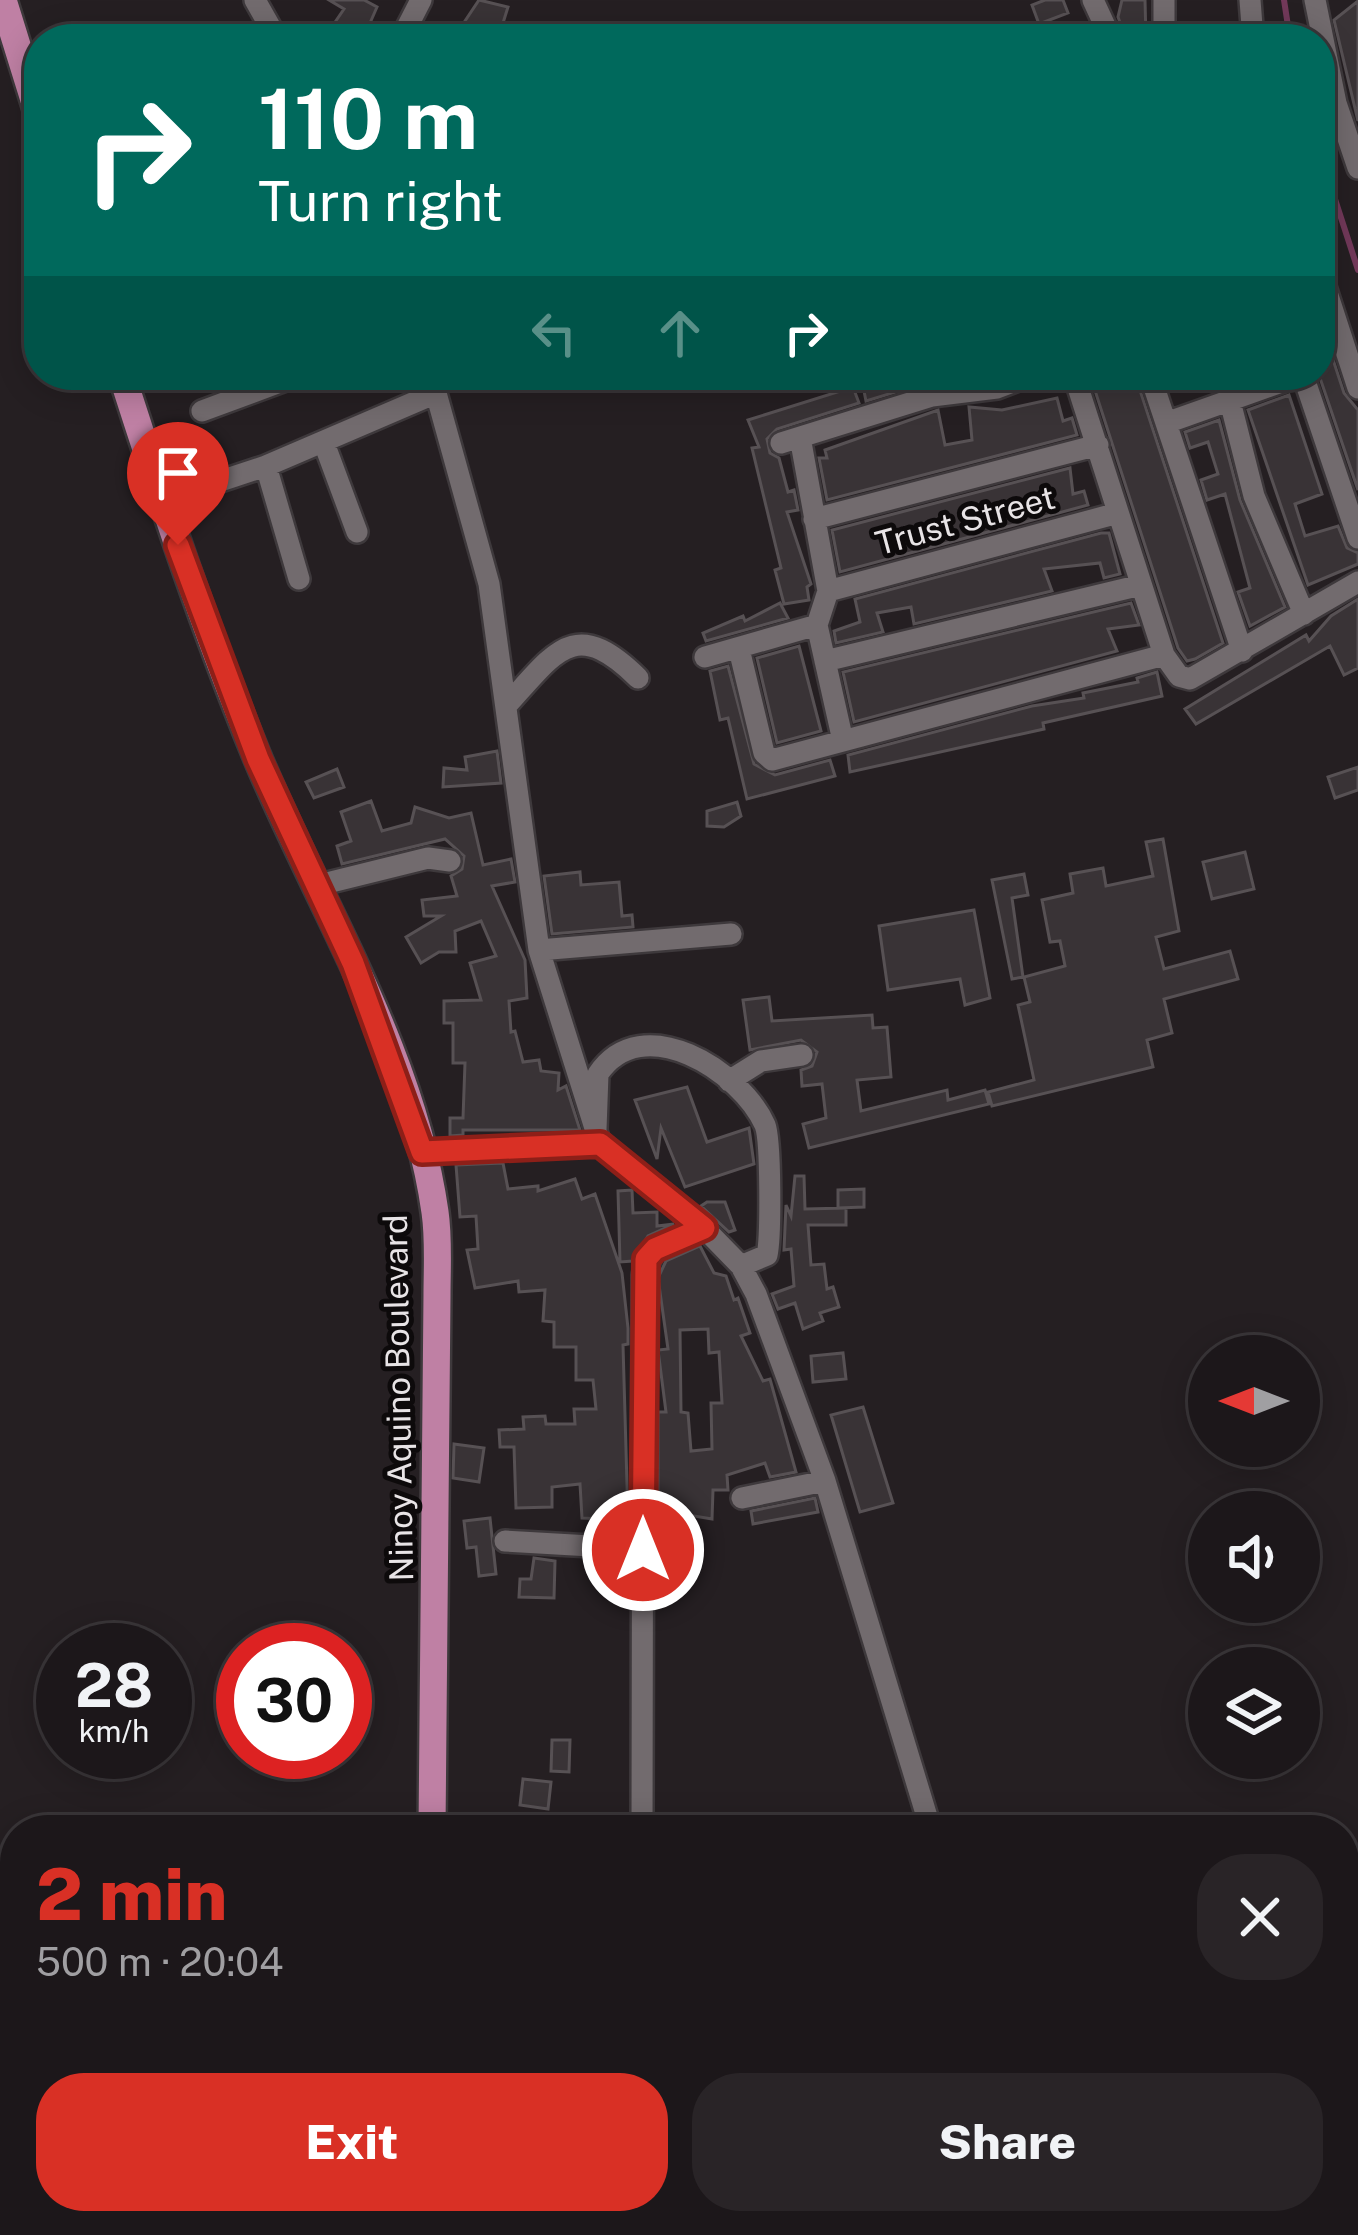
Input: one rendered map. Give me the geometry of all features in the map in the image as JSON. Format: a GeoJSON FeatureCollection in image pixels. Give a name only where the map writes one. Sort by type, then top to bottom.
{"type":"FeatureCollection","features":[{"type":"Feature","properties":{"kind":"main road"},"geometry":{"type":"LineString","coordinates":[[3,0],[24,68]]}},
{"type":"Feature","properties":{"kind":"main road","name":"Ninoy Aquino Boulevard"},"geometry":{"type":"LineString","coordinates":[[127,390],[258,759],[319,885],[394,1066],[422,1152],[436,1215],[432,1815]]}},
{"type":"Feature","properties":{"kind":"street"},"geometry":{"type":"LineString","coordinates":[[1335,98],[1358,167]]}},
{"type":"Feature","properties":{"kind":"street"},"geometry":{"type":"LineString","coordinates":[[1335,317],[1358,388]]}},
{"type":"Feature","properties":{"kind":"street"},"geometry":{"type":"LineString","coordinates":[[202,411],[259,390]]}},
{"type":"Feature","properties":{"kind":"street"},"geometry":{"type":"LineString","coordinates":[[163,500],[324,442],[423,390]]}},
{"type":"Feature","properties":{"kind":"street"},"geometry":{"type":"LineString","coordinates":[[436,390],[489,584],[539,950],[597,1138],[704,1228],[741,1266],[825,1481],[927,1815]]}},
{"type":"Feature","properties":{"kind":"street"},"geometry":{"type":"LineString","coordinates":[[843,741],[817,625],[828,591],[814,519],[790,440],[932,396],[982,390]]}},
{"type":"Feature","properties":{"kind":"street"},"geometry":{"type":"LineString","coordinates":[[1080,390],[1164,656],[1184,679],[1242,651],[1358,582]]}},
{"type":"Feature","properties":{"kind":"street"},"geometry":{"type":"LineString","coordinates":[[1155,390],[1242,651]]}},
{"type":"Feature","properties":{"kind":"street"},"geometry":{"type":"LineString","coordinates":[[1166,423],[1260,390]]}},
{"type":"Feature","properties":{"kind":"street"},"geometry":{"type":"LineString","coordinates":[[1307,390],[1358,538]]}},
{"type":"Feature","properties":{"kind":"street"},"geometry":{"type":"LineString","coordinates":[[1230,401],[1254,496],[1304,614]]}},
{"type":"Feature","properties":{"kind":"street"},"geometry":{"type":"LineString","coordinates":[[324,442],[358,532]]}},
{"type":"Feature","properties":{"kind":"street"},"geometry":{"type":"LineString","coordinates":[[814,519],[1098,445]]}},
{"type":"Feature","properties":{"kind":"street"},"geometry":{"type":"LineString","coordinates":[[266,466],[299,579]]}},
{"type":"Feature","properties":{"kind":"street","name":"Trust Street"},"geometry":{"type":"LineString","coordinates":[[828,591],[1118,512]]}},
{"type":"Feature","properties":{"kind":"street"},"geometry":{"type":"LineString","coordinates":[[825,661],[1141,585]]}},
{"type":"Feature","properties":{"kind":"street"},"geometry":{"type":"LineString","coordinates":[[705,657],[817,625]]}},
{"type":"Feature","properties":{"kind":"street"},"geometry":{"type":"LineString","coordinates":[[507,705],[558,649],[584,643],[610,651],[638,678]]}},
{"type":"Feature","properties":{"kind":"street"},"geometry":{"type":"LineString","coordinates":[[739,649],[767,758],[1164,656]]}},
{"type":"Feature","properties":{"kind":"street"},"geometry":{"type":"LineString","coordinates":[[319,885],[412,860],[450,861]]}},
{"type":"Feature","properties":{"kind":"street"},"geometry":{"type":"LineString","coordinates":[[539,950],[731,934]]}},
{"type":"Feature","properties":{"kind":"street"},"geometry":{"type":"LineString","coordinates":[[597,1138],[598,1074],[622,1052],[656,1048],[698,1053],[764,1123],[771,1149],[766,1180],[772,1234],[767,1255],[741,1266]]}},
{"type":"Feature","properties":{"kind":"street"},"geometry":{"type":"LineString","coordinates":[[729,1081],[761,1060],[802,1054]]}},
{"type":"Feature","properties":{"kind":"street"},"geometry":{"type":"LineString","coordinates":[[422,1152],[597,1138]]}},
{"type":"Feature","properties":{"kind":"street"},"geometry":{"type":"LineString","coordinates":[[642,1815],[646,1259],[655,1249],[704,1228]]}},
{"type":"Feature","properties":{"kind":"street"},"geometry":{"type":"LineString","coordinates":[[742,1498],[825,1481]]}},
{"type":"Feature","properties":{"kind":"street"},"geometry":{"type":"LineString","coordinates":[[505,1541],[643,1550]]}},
{"type":"Feature","properties":{"kind":"building"},"geometry":{"type":"Polygon","coordinates":[[[329,0],[364,0],[377,7],[370,24],[334,24],[344,9],[329,0]]]}},
{"type":"Feature","properties":{"kind":"building"},"geometry":{"type":"Polygon","coordinates":[[[479,0],[508,7],[503,24],[463,24],[479,0]]]}},
{"type":"Feature","properties":{"kind":"building"},"geometry":{"type":"Polygon","coordinates":[[[1063,0],[1068,13],[1039,24],[1032,5],[1063,0]]]}},
{"type":"Feature","properties":{"kind":"building"},"geometry":{"type":"Polygon","coordinates":[[[1122,0],[1145,0],[1146,24],[1121,24],[1122,0]]]}},
{"type":"Feature","properties":{"kind":"building"},"geometry":{"type":"Polygon","coordinates":[[[1358,1],[1358,121],[1335,24],[1358,1]]]}},
{"type":"Feature","properties":{"kind":"building"},"geometry":{"type":"Polygon","coordinates":[[[1335,366],[1344,393],[1358,410],[1358,490],[1324,390],[1335,390],[1335,366]]]}},
{"type":"Feature","properties":{"kind":"building"},"geometry":{"type":"Polygon","coordinates":[[[843,390],[854,390],[859,403],[777,429],[767,439],[770,453],[779,458],[788,492],[794,490],[798,510],[787,512],[811,584],[809,600],[784,604],[775,570],[781,568],[752,448],[759,447],[748,420],[843,390]]]}},
{"type":"Feature","properties":{"kind":"building"},"geometry":{"type":"Polygon","coordinates":[[[867,390],[902,390],[866,401],[867,390]]]}},
{"type":"Feature","properties":{"kind":"building"},"geometry":{"type":"Polygon","coordinates":[[[1095,390],[1140,390],[1223,643],[1187,661],[1178,648],[1095,390]]]}},
{"type":"Feature","properties":{"kind":"building"},"geometry":{"type":"Polygon","coordinates":[[[1289,395],[1322,494],[1295,504],[1305,536],[1338,526],[1347,548],[1358,553],[1358,564],[1308,585],[1248,410],[1289,395]]]}},
{"type":"Feature","properties":{"kind":"building"},"geometry":{"type":"Polygon","coordinates":[[[1057,398],[1063,421],[1072,418],[1077,435],[827,500],[819,458],[827,458],[825,450],[938,410],[945,445],[972,440],[969,407],[1002,410],[1057,398]]]}},
{"type":"Feature","properties":{"kind":"building"},"geometry":{"type":"Polygon","coordinates":[[[1219,420],[1240,500],[1285,607],[1250,626],[1238,592],[1250,588],[1225,494],[1207,500],[1201,480],[1218,474],[1208,442],[1190,448],[1185,432],[1219,420]]]}},
{"type":"Feature","properties":{"kind":"building"},"geometry":{"type":"Polygon","coordinates":[[[1070,468],[1073,494],[1084,491],[1088,505],[840,572],[832,530],[1070,468]]]}},
{"type":"Feature","properties":{"kind":"building"},"geometry":{"type":"Polygon","coordinates":[[[1109,533],[1120,574],[1104,578],[1100,563],[1044,569],[1052,591],[914,624],[911,607],[877,613],[883,632],[836,643],[834,631],[860,622],[855,599],[1109,533]]]}},
{"type":"Feature","properties":{"kind":"building"},"geometry":{"type":"Polygon","coordinates":[[[1358,599],[1358,668],[1344,675],[1330,646],[1196,724],[1185,709],[1306,635],[1309,641],[1331,616],[1358,599]]]}},
{"type":"Feature","properties":{"kind":"building"},"geometry":{"type":"Polygon","coordinates":[[[780,603],[788,618],[706,641],[703,633],[743,616],[745,621],[780,603]]]}},
{"type":"Feature","properties":{"kind":"building"},"geometry":{"type":"Polygon","coordinates":[[[1131,603],[1139,625],[1108,629],[1117,651],[854,722],[843,672],[1131,603]]]}},
{"type":"Feature","properties":{"kind":"building"},"geometry":{"type":"Polygon","coordinates":[[[799,646],[821,731],[777,743],[757,658],[799,646]]]}},
{"type":"Feature","properties":{"kind":"building"},"geometry":{"type":"Polygon","coordinates":[[[728,666],[754,764],[775,775],[830,760],[835,776],[747,799],[728,718],[720,720],[710,671],[728,666]]]}},
{"type":"Feature","properties":{"kind":"building"},"geometry":{"type":"Polygon","coordinates":[[[1157,672],[1162,696],[1043,723],[1044,729],[850,772],[848,755],[1032,706],[1084,698],[1083,693],[1138,682],[1137,678],[1157,672]]]}},
{"type":"Feature","properties":{"kind":"building"},"geometry":{"type":"Polygon","coordinates":[[[497,751],[501,783],[443,787],[444,768],[467,770],[465,757],[497,751]]]}},
{"type":"Feature","properties":{"kind":"building"},"geometry":{"type":"Polygon","coordinates":[[[1358,767],[1358,790],[1335,798],[1328,777],[1358,767]]]}},
{"type":"Feature","properties":{"kind":"building"},"geometry":{"type":"Polygon","coordinates":[[[337,769],[344,787],[314,798],[306,782],[337,769]]]}},
{"type":"Feature","properties":{"kind":"building"},"geometry":{"type":"Polygon","coordinates":[[[371,801],[382,831],[411,823],[415,807],[449,818],[471,813],[483,865],[511,859],[515,882],[492,886],[525,960],[527,998],[509,1001],[511,1032],[515,1031],[523,1062],[539,1060],[541,1071],[559,1073],[558,1090],[566,1086],[580,1130],[463,1130],[463,1135],[450,1136],[450,1118],[463,1118],[465,1063],[453,1063],[453,1023],[444,1023],[444,1001],[481,1000],[470,963],[496,956],[481,921],[455,931],[456,952],[439,952],[421,963],[406,937],[441,916],[424,916],[422,900],[457,896],[451,876],[462,869],[464,856],[445,839],[342,864],[337,846],[351,841],[341,812],[371,801]]]}},
{"type":"Feature","properties":{"kind":"building"},"geometry":{"type":"Polygon","coordinates":[[[737,802],[741,816],[724,827],[707,826],[707,811],[737,802]]]}},
{"type":"Feature","properties":{"kind":"building"},"geometry":{"type":"Polygon","coordinates":[[[1163,839],[1179,931],[1156,937],[1164,969],[1230,951],[1238,979],[1164,999],[1172,1033],[1147,1040],[1153,1067],[992,1106],[988,1092],[1034,1080],[1018,1005],[1030,1002],[1024,977],[1065,966],[1060,941],[1050,942],[1042,900],[1073,893],[1070,874],[1103,868],[1106,886],[1153,876],[1146,842],[1163,839]]]}},
{"type":"Feature","properties":{"kind":"building"},"geometry":{"type":"Polygon","coordinates":[[[1245,852],[1254,889],[1212,899],[1203,862],[1245,852]]]}},
{"type":"Feature","properties":{"kind":"building"},"geometry":{"type":"Polygon","coordinates":[[[580,872],[581,885],[619,882],[622,916],[632,915],[633,927],[552,934],[544,876],[580,872]]]}},
{"type":"Feature","properties":{"kind":"building"},"geometry":{"type":"Polygon","coordinates":[[[1024,874],[1028,895],[1012,898],[1023,977],[1012,979],[992,880],[1024,874]]]}},
{"type":"Feature","properties":{"kind":"building"},"geometry":{"type":"Polygon","coordinates":[[[974,910],[990,998],[965,1005],[960,979],[888,990],[879,926],[974,910]]]}},
{"type":"Feature","properties":{"kind":"building"},"geometry":{"type":"Polygon","coordinates":[[[769,997],[772,1021],[872,1015],[873,1028],[887,1027],[891,1077],[857,1080],[861,1111],[947,1090],[948,1100],[985,1090],[989,1104],[809,1148],[803,1124],[826,1118],[822,1084],[802,1086],[801,1070],[812,1066],[817,1052],[801,1040],[750,1050],[743,1000],[769,997]]]}},
{"type":"Feature","properties":{"kind":"building"},"geometry":{"type":"Polygon","coordinates":[[[687,1087],[707,1142],[749,1128],[754,1164],[685,1187],[661,1128],[657,1159],[635,1100],[687,1087]]]}},
{"type":"Feature","properties":{"kind":"building"},"geometry":{"type":"Polygon","coordinates":[[[503,1163],[508,1189],[538,1186],[538,1191],[575,1179],[582,1199],[595,1194],[622,1273],[628,1328],[628,1344],[623,1345],[628,1520],[582,1518],[580,1484],[552,1487],[552,1507],[516,1508],[514,1447],[500,1447],[499,1430],[524,1429],[523,1417],[545,1416],[546,1424],[575,1424],[574,1409],[596,1409],[593,1380],[576,1380],[576,1347],[554,1347],[554,1322],[543,1321],[545,1290],[519,1292],[518,1281],[475,1288],[467,1250],[478,1249],[476,1216],[460,1217],[456,1165],[503,1163]]]}},
{"type":"Feature","properties":{"kind":"building"},"geometry":{"type":"Polygon","coordinates":[[[795,1176],[804,1176],[805,1209],[846,1208],[846,1225],[808,1225],[811,1265],[824,1264],[827,1289],[833,1287],[839,1307],[820,1313],[823,1321],[803,1329],[795,1303],[778,1309],[772,1294],[794,1286],[791,1249],[784,1250],[786,1205],[791,1216],[795,1176]]]}},
{"type":"Feature","properties":{"kind":"building"},"geometry":{"type":"Polygon","coordinates":[[[864,1189],[864,1207],[838,1208],[838,1190],[864,1189]]]}},
{"type":"Feature","properties":{"kind":"building"},"geometry":{"type":"Polygon","coordinates":[[[632,1190],[633,1213],[657,1212],[657,1226],[674,1224],[648,1236],[633,1261],[620,1262],[618,1191],[632,1190]]]}},
{"type":"Feature","properties":{"kind":"building"},"geometry":{"type":"Polygon","coordinates":[[[725,1202],[735,1230],[729,1232],[701,1206],[725,1202]]]}},
{"type":"Feature","properties":{"kind":"building"},"geometry":{"type":"Polygon","coordinates":[[[700,1246],[714,1273],[726,1276],[750,1333],[741,1336],[763,1381],[770,1379],[796,1472],[770,1477],[765,1463],[727,1475],[728,1490],[713,1490],[712,1519],[664,1511],[664,1504],[658,1504],[658,1412],[666,1412],[658,1350],[668,1349],[658,1278],[666,1261],[700,1246]],[[708,1329],[680,1330],[681,1412],[688,1413],[691,1451],[712,1449],[711,1403],[722,1403],[719,1352],[709,1353],[708,1329]]]}},
{"type":"Feature","properties":{"kind":"building"},"geometry":{"type":"Polygon","coordinates":[[[843,1353],[846,1379],[813,1382],[811,1356],[843,1353]]]}},
{"type":"Feature","properties":{"kind":"building"},"geometry":{"type":"Polygon","coordinates":[[[863,1407],[893,1503],[860,1512],[831,1415],[863,1407]]]}},
{"type":"Feature","properties":{"kind":"building"},"geometry":{"type":"Polygon","coordinates":[[[454,1444],[484,1448],[479,1482],[453,1478],[454,1444]]]}},
{"type":"Feature","properties":{"kind":"building"},"geometry":{"type":"Polygon","coordinates":[[[815,1498],[818,1512],[753,1524],[751,1511],[815,1498]]]}},
{"type":"Feature","properties":{"kind":"building"},"geometry":{"type":"Polygon","coordinates":[[[490,1518],[496,1574],[479,1576],[476,1547],[467,1548],[464,1521],[490,1518]]]}},
{"type":"Feature","properties":{"kind":"building"},"geometry":{"type":"Polygon","coordinates":[[[534,1558],[555,1561],[554,1598],[519,1597],[520,1579],[531,1579],[534,1558]]]}},
{"type":"Feature","properties":{"kind":"building"},"geometry":{"type":"Polygon","coordinates":[[[552,1740],[570,1740],[569,1772],[551,1771],[552,1740]]]}},
{"type":"Feature","properties":{"kind":"building"},"geometry":{"type":"Polygon","coordinates":[[[523,1779],[551,1782],[548,1809],[520,1805],[523,1779]]]}},
{"type":"Feature","properties":{"kind":"waterway"},"geometry":{"type":"LineString","coordinates":[[1284,0],[1288,24]]}},
{"type":"Feature","properties":{"kind":"waterway"},"geometry":{"type":"LineString","coordinates":[[1335,199],[1358,270]]}},
{"type":"Feature","properties":{"kind":"route"},"geometry":{"type":"LineString","coordinates":[[178,545],[258,759],[353,963],[422,1152],[600,1144],[704,1228],[655,1249],[646,1259],[643,1550]]}}]}
